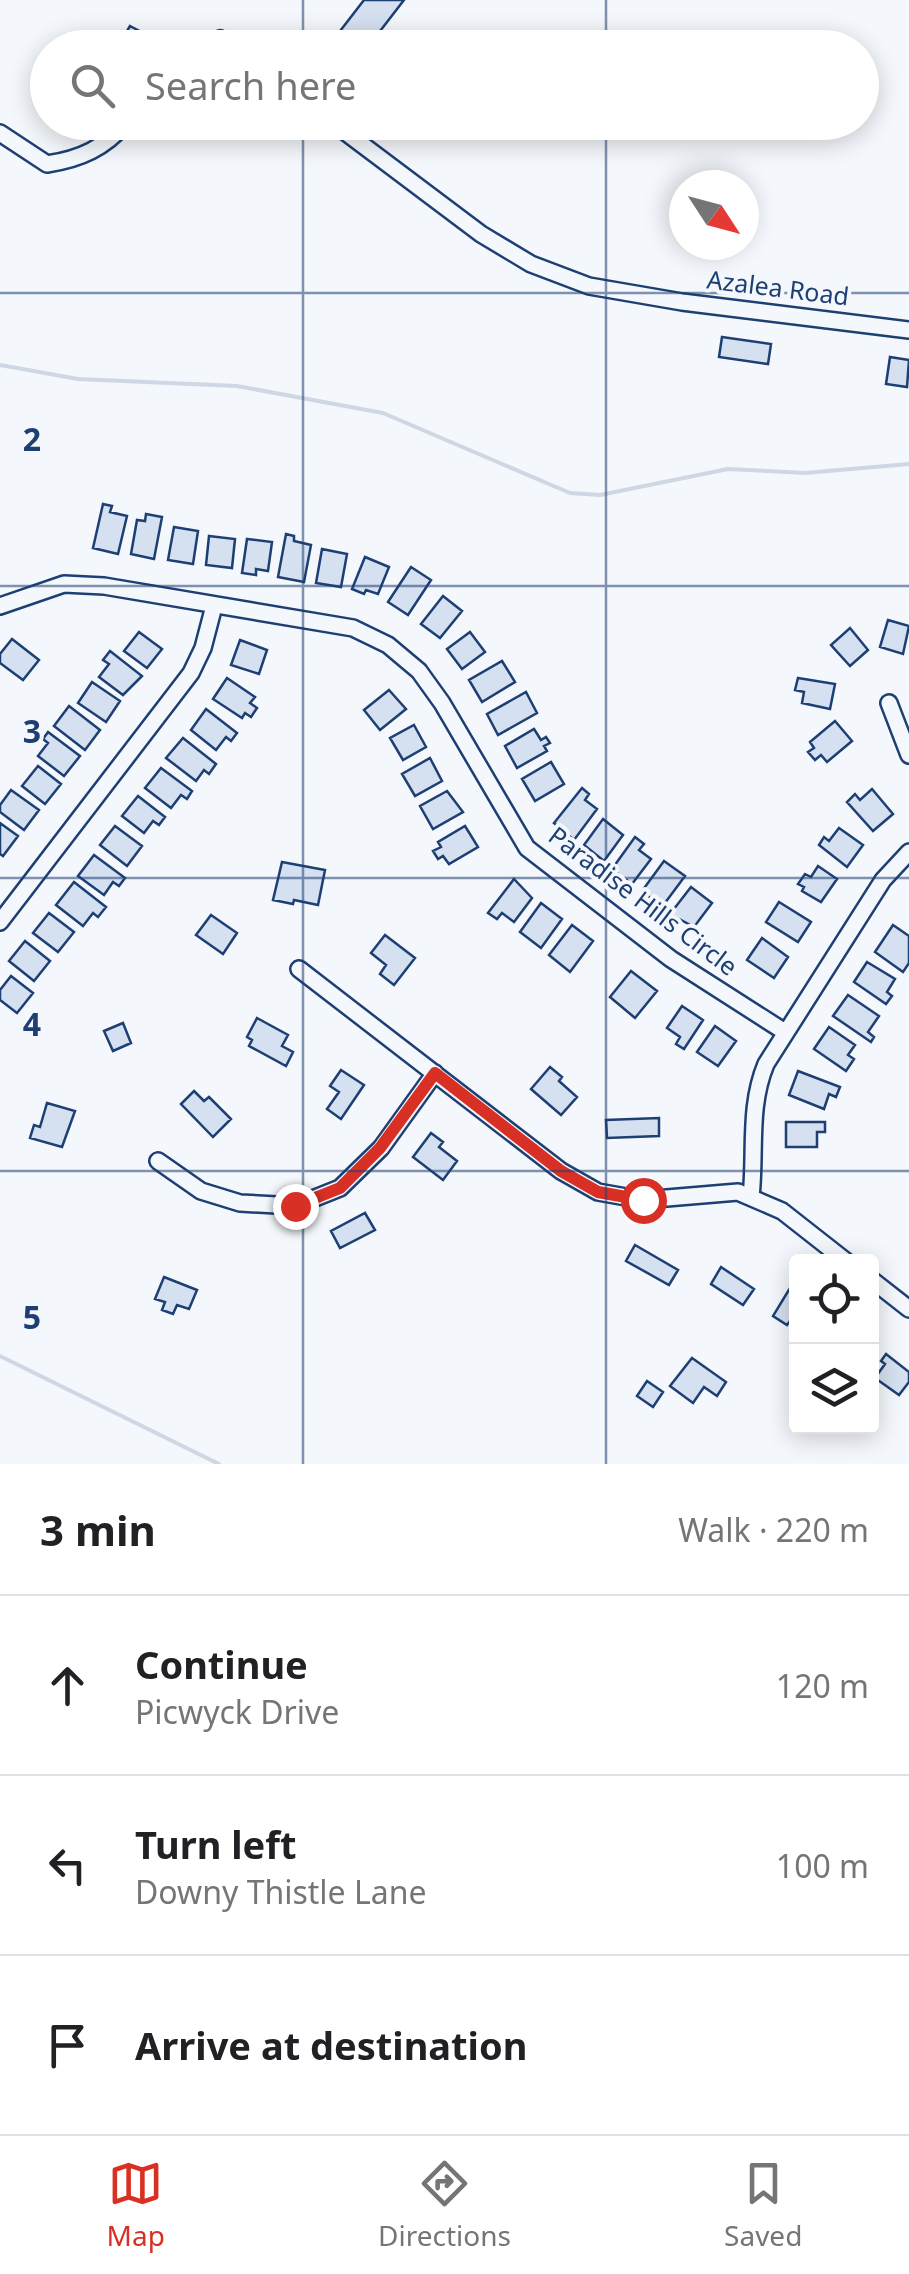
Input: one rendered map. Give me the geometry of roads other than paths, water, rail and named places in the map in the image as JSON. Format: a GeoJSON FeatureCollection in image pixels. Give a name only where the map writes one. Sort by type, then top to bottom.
{"type":"FeatureCollection","features":[{"type":"Feature","properties":{"kind":"street"},"geometry":{"type":"LineString","coordinates":[[0,133],[48,164],[75,160],[109,140]]}},
{"type":"Feature","properties":{"kind":"street","name":"Azalea Road"},"geometry":{"type":"LineString","coordinates":[[356,140],[481,234],[531,264],[589,286],[682,302],[909,330]]}},
{"type":"Feature","properties":{"kind":"street","name":"Paradise Hills Circle"},"geometry":{"type":"LineString","coordinates":[[0,606],[64,584],[104,586],[353,628],[374,637],[406,657],[442,704],[528,848],[671,959],[784,1032]]}},
{"type":"Feature","properties":{"kind":"street"},"geometry":{"type":"LineString","coordinates":[[0,922],[191,674],[203,648],[214,606]]}},
{"type":"Feature","properties":{"kind":"street"},"geometry":{"type":"LineString","coordinates":[[888,703],[909,755]]}},
{"type":"Feature","properties":{"kind":"street"},"geometry":{"type":"LineString","coordinates":[[751,1197],[757,1084],[784,1032],[884,880],[909,852]]}},
{"type":"Feature","properties":{"kind":"street"},"geometry":{"type":"LineString","coordinates":[[299,969],[561,1171],[598,1192],[643,1200],[738,1192],[782,1211],[837,1254]]}},
{"type":"Feature","properties":{"kind":"street"},"geometry":{"type":"LineString","coordinates":[[158,1161],[202,1191],[240,1203],[295,1206],[340,1188],[380,1148],[435,1073]]}},
{"type":"Feature","properties":{"kind":"street"},"geometry":{"type":"LineString","coordinates":[[879,1285],[909,1309]]}},
{"type":"Feature","properties":{"kind":"waterway"},"geometry":{"type":"LineString","coordinates":[[0,365],[78,379],[237,386],[383,413],[570,493],[600,495],[728,469],[805,473],[909,464]]}},
{"type":"Feature","properties":{"kind":"waterway"},"geometry":{"type":"LineString","coordinates":[[0,1356],[219,1464]]}}]}
